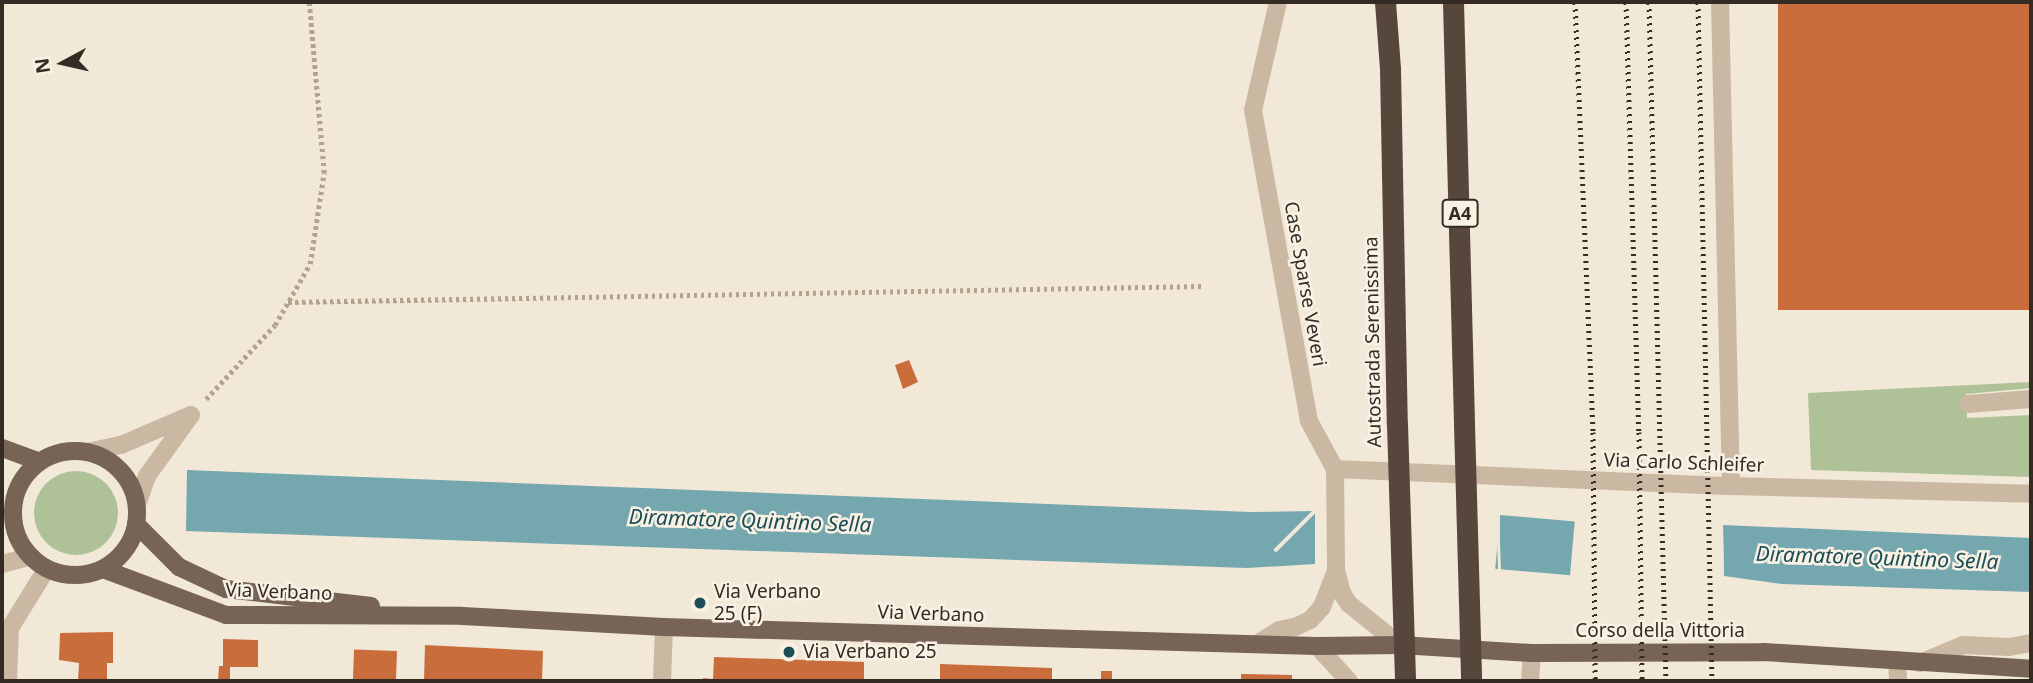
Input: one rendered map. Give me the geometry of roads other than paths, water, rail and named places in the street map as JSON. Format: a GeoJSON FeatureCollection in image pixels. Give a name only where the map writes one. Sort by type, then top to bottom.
{"type":"FeatureCollection","features":[{"type":"Feature","properties":{"kind":"highway","name":"Autostrada Serenissima"},"geometry":{"type":"LineString","coordinates":[[1385,2],[1390,69],[1405,681]]}},
{"type":"Feature","properties":{"kind":"highway","name":"A4"},"geometry":{"type":"LineString","coordinates":[[1453,2],[1471,681]]}},
{"type":"Feature","properties":{"kind":"main road"},"geometry":{"type":"LineString","coordinates":[[2,448],[40,462]]}},
{"type":"Feature","properties":{"kind":"main road"},"geometry":{"type":"LineString","coordinates":[[87,452],[104,458],[119,469],[131,485],[137,505],[136,524],[130,542],[118,558],[103,569],[85,575],[65,574],[47,568],[31,556],[19,539],[13,518],[15,496],[25,477],[40,462],[55,454],[87,452]]}},
{"type":"Feature","properties":{"kind":"main road"},"geometry":{"type":"LineString","coordinates":[[2,482],[15,496]]}},
{"type":"Feature","properties":{"kind":"main road","name":"Via Verbano"},"geometry":{"type":"LineString","coordinates":[[136,524],[179,567],[226,589],[462,617]]}},
{"type":"Feature","properties":{"kind":"main road","name":"Via Verbano"},"geometry":{"type":"LineString","coordinates":[[103,569],[226,615],[462,617],[664,627],[1317,646],[1400,645]]}},
{"type":"Feature","properties":{"kind":"main road","name":"Corso della Vittoria"},"geometry":{"type":"LineString","coordinates":[[1400,645],[1532,653],[1765,652],[2031,669]]}},
{"type":"Feature","properties":{"kind":"street","name":"Case Sparse Veveri"},"geometry":{"type":"LineString","coordinates":[[1278,2],[1253,110],[1309,421],[1335,469],[1336,570],[1342,593],[1349,604],[1400,645]]}},
{"type":"Feature","properties":{"kind":"street"},"geometry":{"type":"LineString","coordinates":[[1720,2],[1731,486]]}},
{"type":"Feature","properties":{"kind":"street"},"geometry":{"type":"LineString","coordinates":[[1968,404],[2031,399]]}},
{"type":"Feature","properties":{"kind":"street"},"geometry":{"type":"LineString","coordinates":[[87,452],[121,445],[191,415],[147,476],[137,505]]}},
{"type":"Feature","properties":{"kind":"street","name":"Via Carlo Schleifer"},"geometry":{"type":"LineString","coordinates":[[1335,469],[1731,486],[2031,494]]}},
{"type":"Feature","properties":{"kind":"street"},"geometry":{"type":"LineString","coordinates":[[2,564],[31,556]]}},
{"type":"Feature","properties":{"kind":"street"},"geometry":{"type":"LineString","coordinates":[[8,681],[10,628],[47,568]]}},
{"type":"Feature","properties":{"kind":"street","name":"Case Sparse Veveri"},"geometry":{"type":"LineString","coordinates":[[1257,644],[1279,630],[1310,620],[1322,607],[1336,570]]}},
{"type":"Feature","properties":{"kind":"street"},"geometry":{"type":"LineString","coordinates":[[662,681],[664,627]]}},
{"type":"Feature","properties":{"kind":"street","name":"Corso della Vittoria"},"geometry":{"type":"LineString","coordinates":[[1920,663],[1964,645],[2009,647],[2031,643]]}},
{"type":"Feature","properties":{"kind":"street"},"geometry":{"type":"LineString","coordinates":[[1317,646],[1349,681]]}},
{"type":"Feature","properties":{"kind":"street"},"geometry":{"type":"LineString","coordinates":[[1530,681],[1532,653]]}},
{"type":"Feature","properties":{"kind":"street"},"geometry":{"type":"LineString","coordinates":[[1897,660],[1898,681]]}},
{"type":"Feature","properties":{"kind":"water","name":"Diramatore Quintino Sella"},"geometry":{"type":"Polygon","coordinates":[[[187,470],[1250,512],[1315,511],[1315,564],[1247,568],[186,531],[187,470]]]}},
{"type":"Feature","properties":{"kind":"water"},"geometry":{"type":"Polygon","coordinates":[[[1500,515],[1575,522],[1570,575],[1495,569],[1500,515]]]}},
{"type":"Feature","properties":{"kind":"water","name":"Diramatore Quintino Sella"},"geometry":{"type":"Polygon","coordinates":[[[1723,525],[2031,538],[2031,592],[1782,584],[1724,576],[1723,525]]]}},
{"type":"Feature","properties":{"kind":"railway"},"geometry":{"type":"LineString","coordinates":[[1575,2],[1593,432],[1595,681]]}},
{"type":"Feature","properties":{"kind":"railway"},"geometry":{"type":"LineString","coordinates":[[1626,2],[1639,432],[1642,681]]}},
{"type":"Feature","properties":{"kind":"railway"},"geometry":{"type":"LineString","coordinates":[[1649,2],[1666,681]]}},
{"type":"Feature","properties":{"kind":"railway"},"geometry":{"type":"LineString","coordinates":[[1698,2],[1712,681]]}},
{"type":"Feature","properties":{"kind":"place","name":"Via Verbano 25 (F)"},"geometry":{"type":"Point","coordinates":[700,603]}},
{"type":"Feature","properties":{"kind":"place","name":"Via Verbano 25"},"geometry":{"type":"Point","coordinates":[789,652]}}]}
